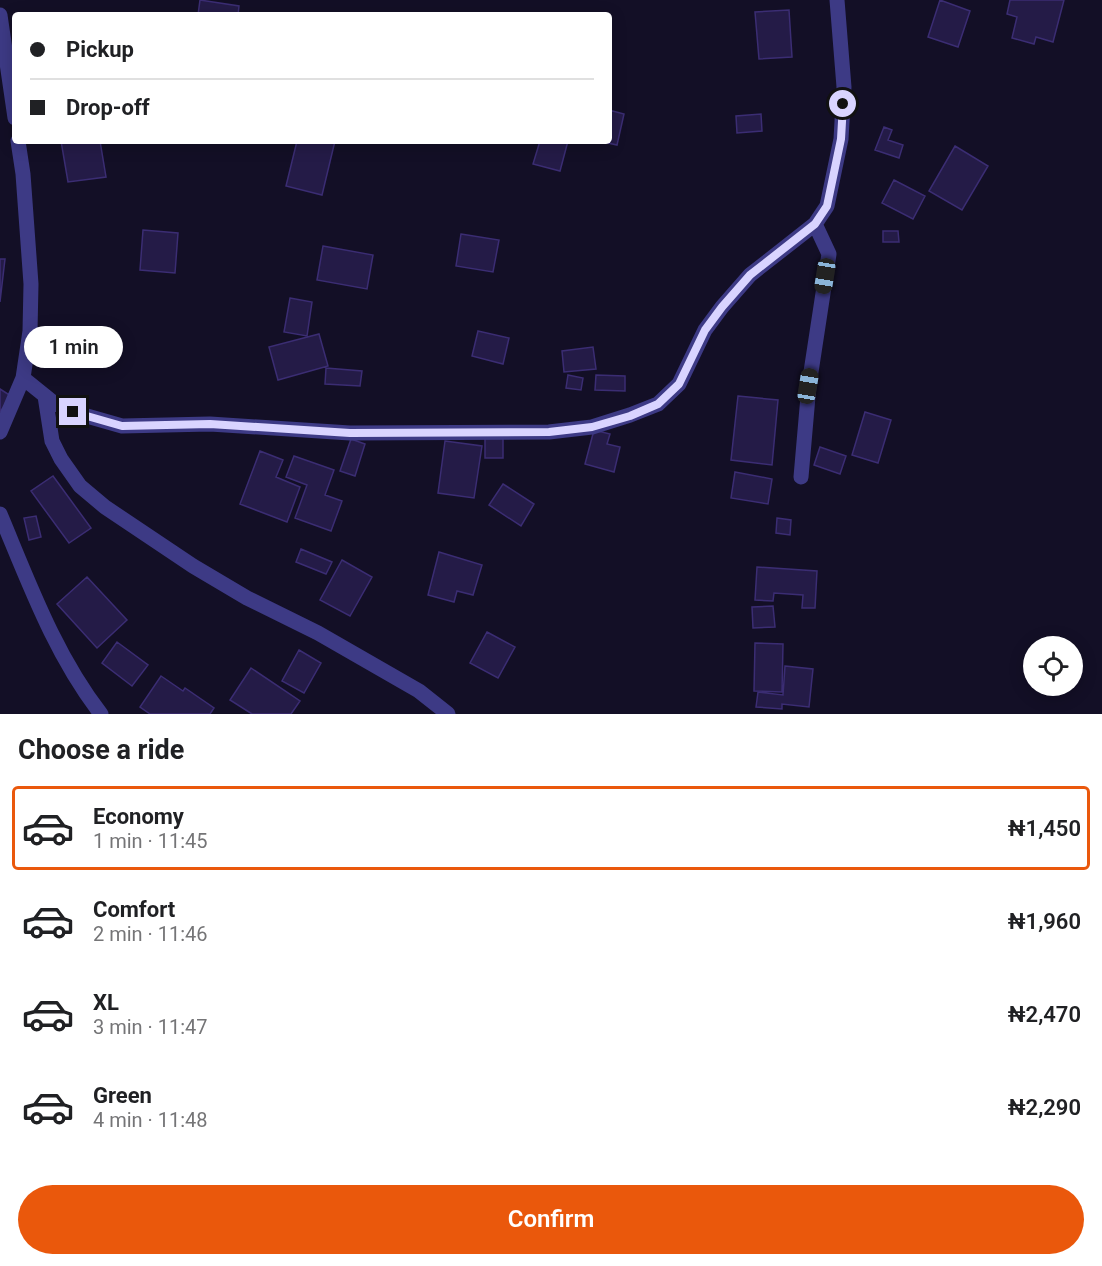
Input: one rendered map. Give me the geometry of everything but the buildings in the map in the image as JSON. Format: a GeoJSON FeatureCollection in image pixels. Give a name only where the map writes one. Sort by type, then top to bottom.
{"type":"FeatureCollection","features":[{"type":"Feature","properties":{"kind":"street"},"geometry":{"type":"LineString","coordinates":[[23,378],[54,403],[73,412],[122,426],[210,424],[350,433],[549,432],[592,427],[630,416],[658,404],[679,384],[705,330],[736,291],[750,275],[815,224],[827,206],[841,139],[844,87],[837,0]]}},
{"type":"Feature","properties":{"kind":"street"},"geometry":{"type":"LineString","coordinates":[[0,15],[2,46],[12,101]]}},
{"type":"Feature","properties":{"kind":"street"},"geometry":{"type":"LineString","coordinates":[[0,432],[23,378],[30,331],[31,284],[23,174],[18,144]]}},
{"type":"Feature","properties":{"kind":"street"},"geometry":{"type":"LineString","coordinates":[[801,477],[808,386],[829,254],[815,224]]}},
{"type":"Feature","properties":{"kind":"street"},"geometry":{"type":"LineString","coordinates":[[45,396],[52,441],[61,459],[81,486],[105,507],[193,566],[247,598],[318,633],[419,691],[448,714]]}},
{"type":"Feature","properties":{"kind":"street"},"geometry":{"type":"LineString","coordinates":[[0,514],[51,634],[78,681],[101,714]]}},
{"type":"Feature","properties":{"kind":"route"},"geometry":{"type":"LineString","coordinates":[[73,412],[122,426],[210,424],[350,433],[549,432],[592,427],[630,416],[658,404],[679,384],[705,330],[722,307],[750,275],[815,224],[827,206],[835,176],[841,139],[843,104]]}}]}
